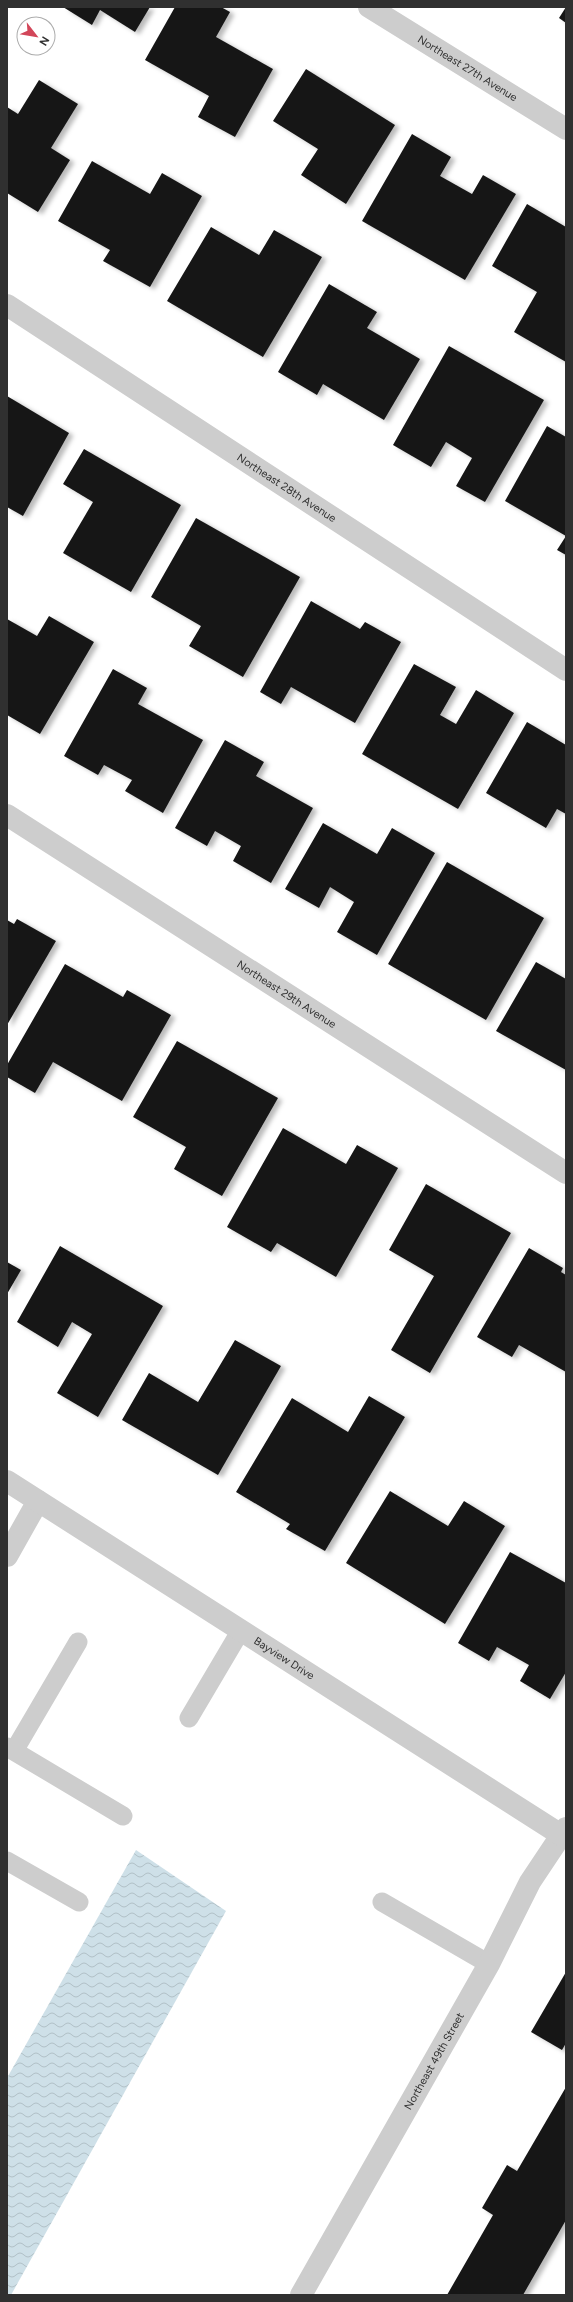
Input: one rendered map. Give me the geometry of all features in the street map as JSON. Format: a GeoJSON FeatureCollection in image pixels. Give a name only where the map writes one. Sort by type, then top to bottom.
{"type":"FeatureCollection","features":[{"type":"Feature","properties":{"kind":"street","name":"Northeast 27th Avenue"},"geometry":{"type":"LineString","coordinates":[[369,7],[566,129]]}},
{"type":"Feature","properties":{"kind":"street","name":"Northeast 28th Avenue"},"geometry":{"type":"LineString","coordinates":[[7,305],[566,670]]}},
{"type":"Feature","properties":{"kind":"street","name":"Northeast 29th Avenue"},"geometry":{"type":"LineString","coordinates":[[7,815],[566,1173]]}},
{"type":"Feature","properties":{"kind":"street","name":"Bayview Drive"},"geometry":{"type":"LineString","coordinates":[[7,1481],[565,1834]]}},
{"type":"Feature","properties":{"kind":"street"},"geometry":{"type":"LineString","coordinates":[[7,1556],[38,1500]]}},
{"type":"Feature","properties":{"kind":"street","name":"Northeast 49th Street"},"geometry":{"type":"LineString","coordinates":[[300,2295],[489,1964],[530,1882],[565,1834]]}},
{"type":"Feature","properties":{"kind":"lane"},"geometry":{"type":"LineString","coordinates":[[189,1718],[241,1630]]}},
{"type":"Feature","properties":{"kind":"lane"},"geometry":{"type":"LineString","coordinates":[[78,1642],[10,1749],[124,1816]]}},
{"type":"Feature","properties":{"kind":"lane"},"geometry":{"type":"LineString","coordinates":[[7,1861],[79,1902]]}},
{"type":"Feature","properties":{"kind":"lane"},"geometry":{"type":"LineString","coordinates":[[382,1902],[489,1964]]}},
{"type":"Feature","properties":{"kind":"water"},"geometry":{"type":"Polygon","coordinates":[[[136,1850],[226,1911],[11,2295],[7,2295],[7,2078],[136,1850]]]}},
{"type":"Feature","properties":{"kind":"building"},"geometry":{"type":"Polygon","coordinates":[[[63,7],[150,7],[135,32],[100,10],[92,25],[63,7]]]}},
{"type":"Feature","properties":{"kind":"building"},"geometry":{"type":"Polygon","coordinates":[[[175,7],[221,7],[230,12],[216,37],[273,69],[235,137],[198,117],[209,96],[145,60],[175,7]]]}},
{"type":"Feature","properties":{"kind":"building"},"geometry":{"type":"Polygon","coordinates":[[[566,7],[566,23],[559,18],[566,7]]]}},
{"type":"Feature","properties":{"kind":"building"},"geometry":{"type":"Polygon","coordinates":[[[306,69],[395,125],[346,204],[301,175],[318,149],[273,121],[306,69]]]}},
{"type":"Feature","properties":{"kind":"building"},"geometry":{"type":"Polygon","coordinates":[[[39,80],[78,104],[51,148],[70,160],[38,212],[7,193],[7,107],[18,114],[39,80]]]}},
{"type":"Feature","properties":{"kind":"building"},"geometry":{"type":"Polygon","coordinates":[[[412,134],[451,157],[440,176],[472,194],[483,175],[516,194],[465,280],[362,221],[412,134]]]}},
{"type":"Feature","properties":{"kind":"building"},"geometry":{"type":"Polygon","coordinates":[[[92,161],[150,194],[162,173],[202,196],[150,287],[103,261],[110,250],[58,221],[92,161]]]}},
{"type":"Feature","properties":{"kind":"building"},"geometry":{"type":"Polygon","coordinates":[[[527,204],[566,227],[566,362],[514,332],[537,292],[492,266],[527,204]]]}},
{"type":"Feature","properties":{"kind":"building"},"geometry":{"type":"Polygon","coordinates":[[[211,227],[259,255],[274,230],[322,257],[263,357],[167,301],[211,227]]]}},
{"type":"Feature","properties":{"kind":"building"},"geometry":{"type":"Polygon","coordinates":[[[329,284],[377,312],[367,328],[420,359],[384,420],[323,384],[317,395],[278,372],[329,284]]]}},
{"type":"Feature","properties":{"kind":"building"},"geometry":{"type":"Polygon","coordinates":[[[449,346],[544,400],[485,502],[456,486],[472,458],[446,442],[431,467],[393,445],[449,346]]]}},
{"type":"Feature","properties":{"kind":"building"},"geometry":{"type":"Polygon","coordinates":[[[7,396],[69,433],[23,516],[7,507],[7,396]]]}},
{"type":"Feature","properties":{"kind":"building"},"geometry":{"type":"Polygon","coordinates":[[[547,426],[566,437],[566,536],[505,501],[547,426]]]}},
{"type":"Feature","properties":{"kind":"building"},"geometry":{"type":"Polygon","coordinates":[[[84,449],[181,505],[131,592],[63,553],[93,502],[63,484],[84,449]]]}},
{"type":"Feature","properties":{"kind":"building"},"geometry":{"type":"Polygon","coordinates":[[[196,518],[300,577],[243,677],[189,646],[201,626],[151,597],[196,518]]]}},
{"type":"Feature","properties":{"kind":"building"},"geometry":{"type":"Polygon","coordinates":[[[566,536],[566,555],[557,550],[566,536]]]}},
{"type":"Feature","properties":{"kind":"building"},"geometry":{"type":"Polygon","coordinates":[[[311,601],[360,629],[365,622],[401,642],[355,723],[291,687],[281,704],[260,692],[311,601]]]}},
{"type":"Feature","properties":{"kind":"building"},"geometry":{"type":"Polygon","coordinates":[[[49,616],[94,642],[40,734],[7,715],[7,619],[37,636],[49,616]]]}},
{"type":"Feature","properties":{"kind":"building"},"geometry":{"type":"Polygon","coordinates":[[[414,664],[456,687],[440,715],[456,724],[476,690],[514,713],[458,809],[362,754],[414,664]]]}},
{"type":"Feature","properties":{"kind":"building"},"geometry":{"type":"Polygon","coordinates":[[[113,669],[147,688],[138,704],[203,740],[163,813],[125,791],[132,780],[104,765],[98,775],[64,756],[113,669]]]}},
{"type":"Feature","properties":{"kind":"building"},"geometry":{"type":"Polygon","coordinates":[[[527,722],[566,745],[566,814],[557,809],[546,828],[486,793],[527,722]]]}},
{"type":"Feature","properties":{"kind":"building"},"geometry":{"type":"Polygon","coordinates":[[[225,740],[264,762],[256,776],[313,808],[271,883],[233,861],[241,846],[215,831],[207,846],[175,828],[225,740]]]}},
{"type":"Feature","properties":{"kind":"building"},"geometry":{"type":"Polygon","coordinates":[[[323,823],[377,854],[392,828],[435,853],[377,955],[337,932],[354,902],[330,887],[319,908],[285,889],[323,823]]]}},
{"type":"Feature","properties":{"kind":"building"},"geometry":{"type":"Polygon","coordinates":[[[447,862],[544,918],[486,1020],[388,964],[447,862]]]}},
{"type":"Feature","properties":{"kind":"building"},"geometry":{"type":"Polygon","coordinates":[[[17,919],[56,941],[7,1025],[7,920],[14,924],[17,919]]]}},
{"type":"Feature","properties":{"kind":"building"},"geometry":{"type":"Polygon","coordinates":[[[536,962],[566,979],[566,1070],[496,1031],[536,962]]]}},
{"type":"Feature","properties":{"kind":"building"},"geometry":{"type":"Polygon","coordinates":[[[65,964],[123,997],[127,990],[171,1015],[122,1101],[53,1062],[35,1093],[7,1077],[7,1065],[65,964]]]}},
{"type":"Feature","properties":{"kind":"building"},"geometry":{"type":"Polygon","coordinates":[[[177,1041],[278,1098],[222,1196],[174,1169],[186,1147],[133,1117],[177,1041]]]}},
{"type":"Feature","properties":{"kind":"building"},"geometry":{"type":"Polygon","coordinates":[[[283,1128],[346,1164],[357,1145],[398,1168],[336,1277],[277,1243],[271,1252],[227,1227],[283,1128]]]}},
{"type":"Feature","properties":{"kind":"building"},"geometry":{"type":"Polygon","coordinates":[[[426,1184],[511,1233],[430,1373],[391,1350],[434,1276],[389,1250],[426,1184]]]}},
{"type":"Feature","properties":{"kind":"building"},"geometry":{"type":"Polygon","coordinates":[[[60,1246],[163,1306],[98,1417],[57,1393],[92,1334],[72,1322],[58,1347],[17,1322],[60,1246]]]}},
{"type":"Feature","properties":{"kind":"building"},"geometry":{"type":"Polygon","coordinates":[[[529,1248],[563,1268],[561,1272],[566,1275],[566,1372],[519,1345],[512,1357],[477,1337],[529,1248]]]}},
{"type":"Feature","properties":{"kind":"building"},"geometry":{"type":"Polygon","coordinates":[[[7,1262],[21,1270],[7,1294],[7,1262]]]}},
{"type":"Feature","properties":{"kind":"building"},"geometry":{"type":"Polygon","coordinates":[[[235,1340],[281,1366],[218,1475],[122,1420],[149,1373],[198,1402],[235,1340]]]}},
{"type":"Feature","properties":{"kind":"building"},"geometry":{"type":"Polygon","coordinates":[[[369,1396],[405,1417],[325,1551],[286,1529],[290,1524],[236,1492],[292,1398],[348,1432],[369,1396]]]}},
{"type":"Feature","properties":{"kind":"building"},"geometry":{"type":"Polygon","coordinates":[[[390,1491],[448,1526],[464,1501],[505,1526],[445,1624],[346,1563],[390,1491]]]}},
{"type":"Feature","properties":{"kind":"building"},"geometry":{"type":"Polygon","coordinates":[[[510,1552],[566,1583],[566,1672],[550,1699],[520,1681],[529,1665],[497,1647],[489,1661],[458,1643],[510,1552]]]}},
{"type":"Feature","properties":{"kind":"building"},"geometry":{"type":"Polygon","coordinates":[[[566,1972],[566,2043],[562,2050],[531,2032],[566,1972]]]}},
{"type":"Feature","properties":{"kind":"building"},"geometry":{"type":"Polygon","coordinates":[[[566,2087],[566,2220],[523,2295],[447,2295],[493,2215],[482,2208],[507,2165],[517,2171],[566,2087]]]}}]}
